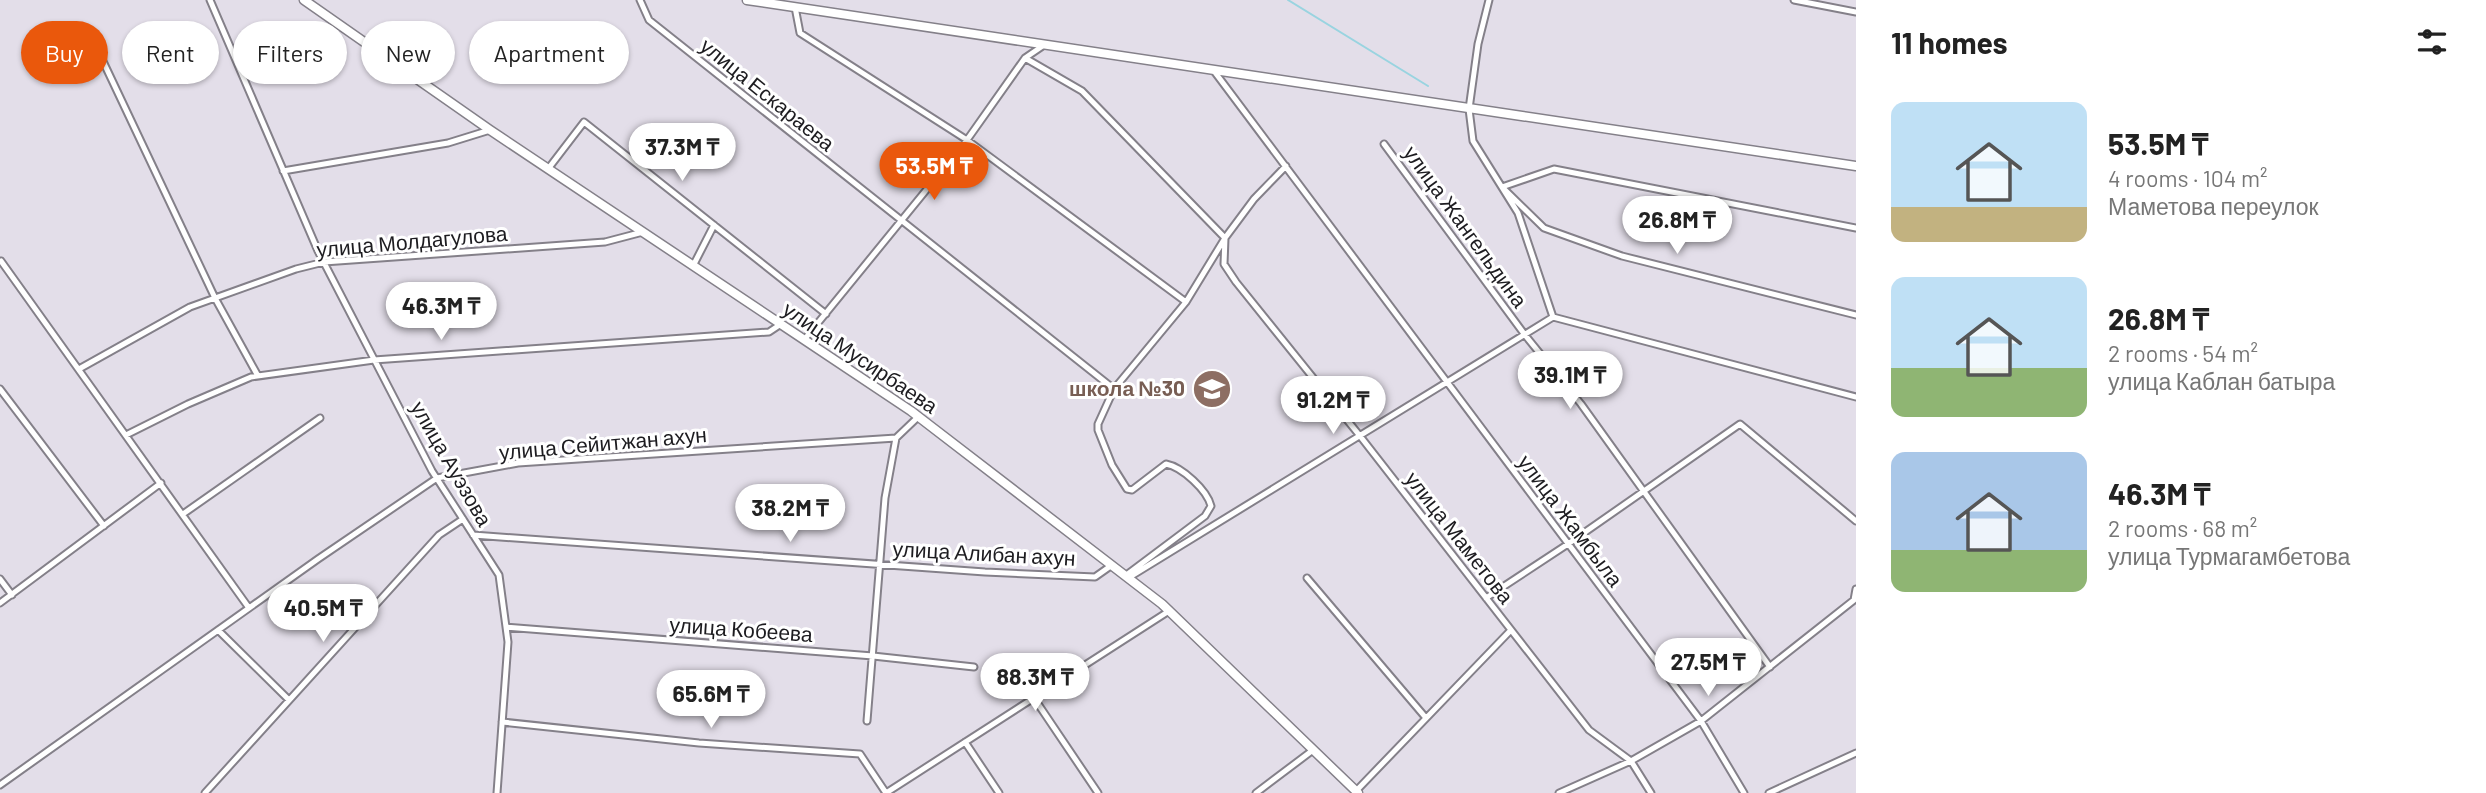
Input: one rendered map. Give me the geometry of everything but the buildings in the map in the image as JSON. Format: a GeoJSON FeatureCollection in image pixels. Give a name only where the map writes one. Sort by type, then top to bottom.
{"type":"FeatureCollection","features":[{"type":"Feature","properties":{"kind":"street","name":"улица Ауэзова"},"geometry":{"type":"LineString","coordinates":[[210,0],[324,262],[437,478],[499,575],[508,642],[498,793]]}},
{"type":"Feature","properties":{"kind":"street","name":"улица Мусирбаева"},"geometry":{"type":"LineString","coordinates":[[304,0],[490,130],[919,417],[1169,611],[1357,792]]}},
{"type":"Feature","properties":{"kind":"street","name":"улица Ескараева"},"geometry":{"type":"LineString","coordinates":[[640,0],[649,20],[1114,389]]}},
{"type":"Feature","properties":{"kind":"street"},"geometry":{"type":"LineString","coordinates":[[747,0],[1856,166]]}},
{"type":"Feature","properties":{"kind":"street"},"geometry":{"type":"LineString","coordinates":[[1489,0],[1478,44],[1469,109],[1473,141],[1518,213],[1553,317]]}},
{"type":"Feature","properties":{"kind":"street"},"geometry":{"type":"LineString","coordinates":[[1794,0],[1856,12]]}},
{"type":"Feature","properties":{"kind":"street"},"geometry":{"type":"LineString","coordinates":[[795,7],[800,33],[967,140],[1186,302]]}},
{"type":"Feature","properties":{"kind":"street"},"geometry":{"type":"LineString","coordinates":[[804,340],[967,140],[1025,58],[1045,44]]}},
{"type":"Feature","properties":{"kind":"street"},"geometry":{"type":"LineString","coordinates":[[1025,58],[1082,91],[1225,238]]}},
{"type":"Feature","properties":{"kind":"street","name":"улица Жамбыла"},"geometry":{"type":"LineString","coordinates":[[1214,71],[1700,721],[1744,793]]}},
{"type":"Feature","properties":{"kind":"street"},"geometry":{"type":"LineString","coordinates":[[108,72],[215,298],[258,376]]}},
{"type":"Feature","properties":{"kind":"street"},"geometry":{"type":"LineString","coordinates":[[548,169],[584,122],[826,314]]}},
{"type":"Feature","properties":{"kind":"street"},"geometry":{"type":"LineString","coordinates":[[284,171],[448,143],[490,130]]}},
{"type":"Feature","properties":{"kind":"street","name":"улица Жангельдина"},"geometry":{"type":"LineString","coordinates":[[1384,144],[1525,335],[1581,404],[1770,667]]}},
{"type":"Feature","properties":{"kind":"street"},"geometry":{"type":"LineString","coordinates":[[1126,577],[1205,516],[1211,506],[1209,498],[1202,490],[1174,466],[1166,464],[1132,491],[1121,482],[1098,430],[1098,424],[1114,389],[1186,302],[1225,238],[1254,199],[1286,166]]}},
{"type":"Feature","properties":{"kind":"street"},"geometry":{"type":"LineString","coordinates":[[1502,187],[1553,169],[1856,228]]}},
{"type":"Feature","properties":{"kind":"street"},"geometry":{"type":"LineString","coordinates":[[1502,187],[1544,228],[1622,256],[1856,314]]}},
{"type":"Feature","properties":{"kind":"street"},"geometry":{"type":"LineString","coordinates":[[693,266],[714,225]]}},
{"type":"Feature","properties":{"kind":"street","name":"улица Молдагулова"},"geometry":{"type":"LineString","coordinates":[[79,369],[190,307],[296,269],[324,262],[605,242],[643,232]]}},
{"type":"Feature","properties":{"kind":"street","name":"улица Маметова"},"geometry":{"type":"LineString","coordinates":[[1225,238],[1224,264],[1236,282],[1589,730],[1631,761],[1651,793]]}},
{"type":"Feature","properties":{"kind":"street"},"geometry":{"type":"LineString","coordinates":[[1,261],[249,608]]}},
{"type":"Feature","properties":{"kind":"street"},"geometry":{"type":"LineString","coordinates":[[1126,577],[1553,317],[1856,397]]}},
{"type":"Feature","properties":{"kind":"street"},"geometry":{"type":"LineString","coordinates":[[126,435],[188,404],[258,376],[374,360],[769,332],[780,324]]}},
{"type":"Feature","properties":{"kind":"street"},"geometry":{"type":"LineString","coordinates":[[0,389],[104,526]]}},
{"type":"Feature","properties":{"kind":"street"},"geometry":{"type":"LineString","coordinates":[[867,721],[886,498],[896,438],[919,417]]}},
{"type":"Feature","properties":{"kind":"street"},"geometry":{"type":"LineString","coordinates":[[183,514],[320,418]]}},
{"type":"Feature","properties":{"kind":"street"},"geometry":{"type":"LineString","coordinates":[[1486,597],[1568,544],[1740,424],[1856,521]]}},
{"type":"Feature","properties":{"kind":"street","name":"улица Сейитжан ахун"},"geometry":{"type":"LineString","coordinates":[[0,785],[437,478],[518,463],[896,438]]}},
{"type":"Feature","properties":{"kind":"street"},"geometry":{"type":"LineString","coordinates":[[0,603],[161,483]]}},
{"type":"Feature","properties":{"kind":"street"},"geometry":{"type":"LineString","coordinates":[[205,793],[439,536],[463,519]]}},
{"type":"Feature","properties":{"kind":"street","name":"улица Алибан ахун"},"geometry":{"type":"LineString","coordinates":[[473,535],[1095,577],[1112,565]]}},
{"type":"Feature","properties":{"kind":"street"},"geometry":{"type":"LineString","coordinates":[[1307,578],[1426,718]]}},
{"type":"Feature","properties":{"kind":"street"},"geometry":{"type":"LineString","coordinates":[[0,579],[12,594]]}},
{"type":"Feature","properties":{"kind":"street"},"geometry":{"type":"LineString","coordinates":[[1559,793],[1631,761],[1700,721],[1854,600],[1856,589]]}},
{"type":"Feature","properties":{"kind":"street"},"geometry":{"type":"LineString","coordinates":[[502,722],[699,743],[860,754],[886,793],[1169,611]]}},
{"type":"Feature","properties":{"kind":"street","name":"улица Кобеева"},"geometry":{"type":"LineString","coordinates":[[506,627],[873,656],[974,667]]}},
{"type":"Feature","properties":{"kind":"street"},"geometry":{"type":"LineString","coordinates":[[218,630],[289,700]]}},
{"type":"Feature","properties":{"kind":"street"},"geometry":{"type":"LineString","coordinates":[[1357,792],[1511,630]]}},
{"type":"Feature","properties":{"kind":"street"},"geometry":{"type":"LineString","coordinates":[[1034,698],[1098,793]]}},
{"type":"Feature","properties":{"kind":"street"},"geometry":{"type":"LineString","coordinates":[[965,742],[999,793]]}},
{"type":"Feature","properties":{"kind":"street"},"geometry":{"type":"LineString","coordinates":[[1256,793],[1313,750]]}},
{"type":"Feature","properties":{"kind":"street"},"geometry":{"type":"LineString","coordinates":[[1769,793],[1856,753]]}},
{"type":"Feature","properties":{"kind":"street"},"geometry":{"type":"LineString","coordinates":[[1266,786],[1271,793]]}},
{"type":"Feature","properties":{"kind":"waterway"},"geometry":{"type":"LineString","coordinates":[[1288,0],[1428,86]]}},
{"type":"Feature","properties":{"kind":"place","name":"школа №30"},"geometry":{"type":"Point","coordinates":[1212,389]}}]}
